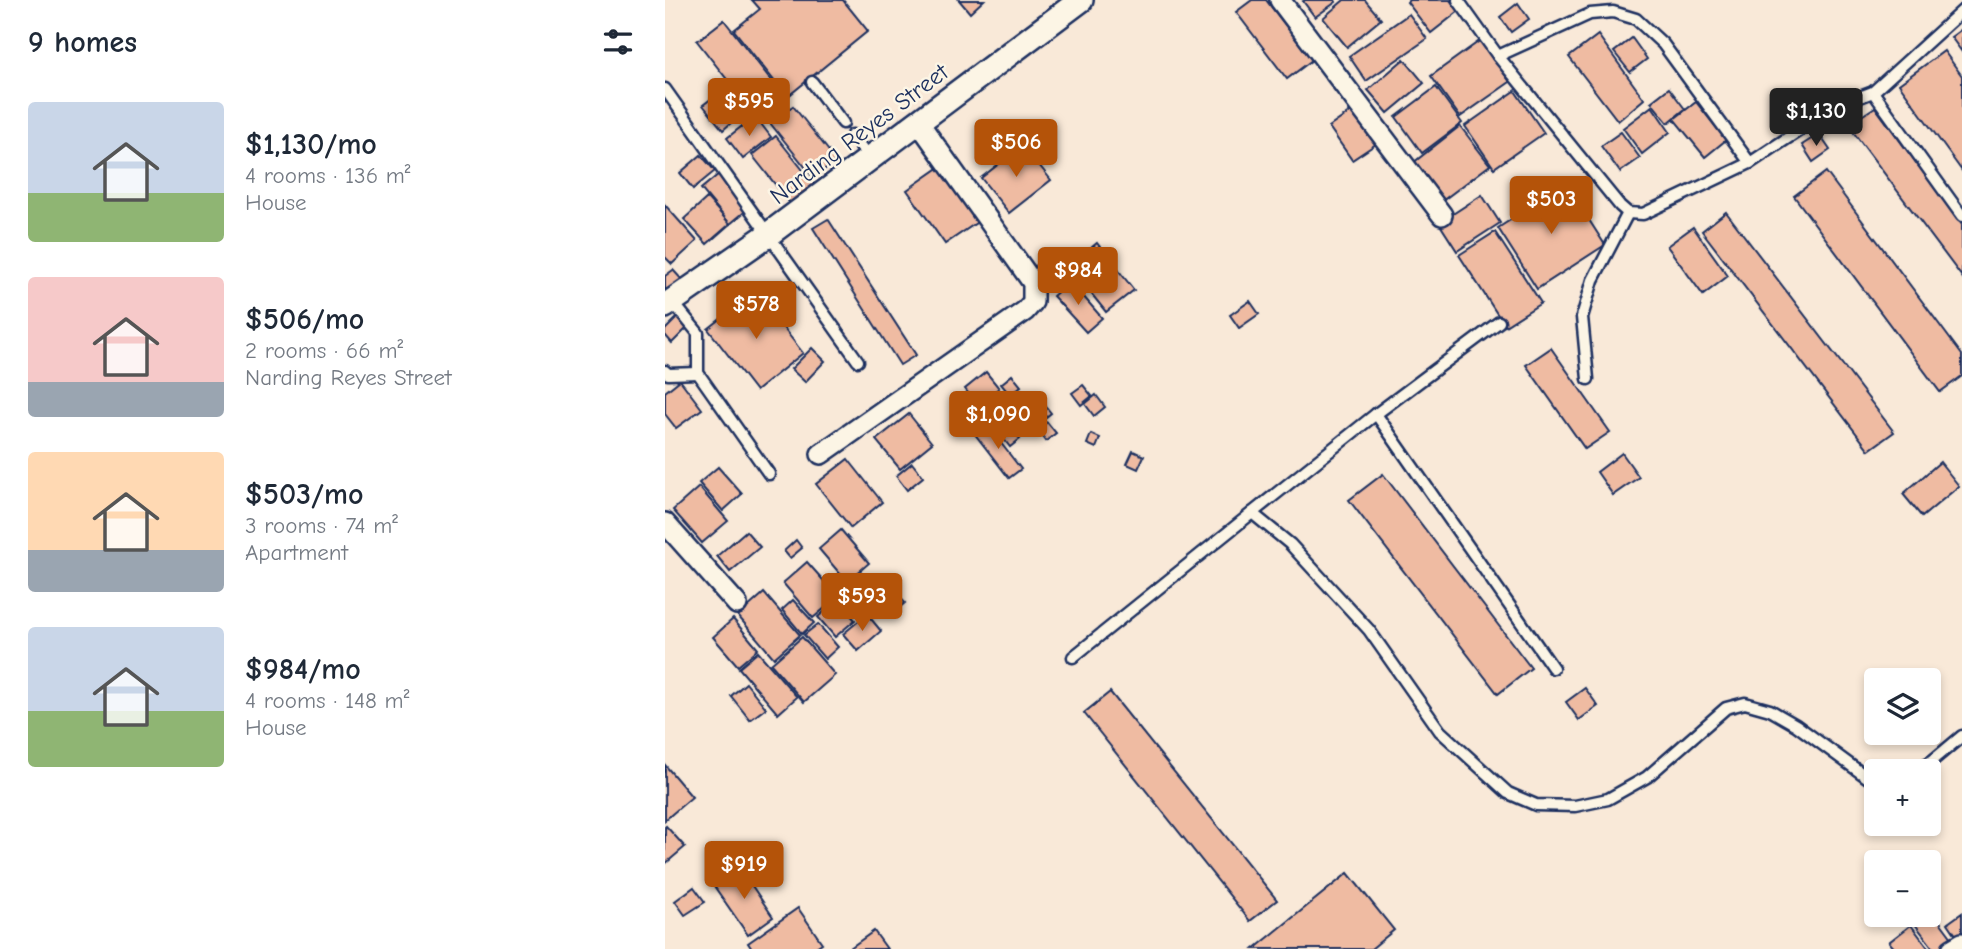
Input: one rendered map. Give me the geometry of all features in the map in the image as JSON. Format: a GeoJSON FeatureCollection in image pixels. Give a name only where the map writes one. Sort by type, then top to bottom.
{"type":"FeatureCollection","features":[{"type":"Feature","properties":{"kind":"street","name":"Narding Reyes Street"},"geometry":{"type":"LineString","coordinates":[[668,303],[769,234],[1081,0]]}},
{"type":"Feature","properties":{"kind":"street"},"geometry":{"type":"LineString","coordinates":[[1280,0],[1442,215]]}},
{"type":"Feature","properties":{"kind":"street"},"geometry":{"type":"LineString","coordinates":[[821,454],[1025,311],[1033,302],[1033,283],[919,123]]}},
{"type":"Feature","properties":{"kind":"street"},"geometry":{"type":"LineString","coordinates":[[665,523],[737,604]]}},
{"type":"Feature","properties":{"kind":"street"},"geometry":{"type":"LineString","coordinates":[[1952,949],[1962,943]]}},
{"type":"Feature","properties":{"kind":"lane"},"geometry":{"type":"LineString","coordinates":[[1458,0],[1498,56],[1628,214],[1643,214],[1750,163],[1836,106],[1873,92],[1962,11]]}},
{"type":"Feature","properties":{"kind":"lane"},"geometry":{"type":"LineString","coordinates":[[1498,56],[1590,13],[1612,12],[1636,19],[1663,44],[1750,163]]}},
{"type":"Feature","properties":{"kind":"lane"},"geometry":{"type":"LineString","coordinates":[[812,82],[843,123]]}},
{"type":"Feature","properties":{"kind":"lane"},"geometry":{"type":"LineString","coordinates":[[665,89],[858,361]]}},
{"type":"Feature","properties":{"kind":"lane"},"geometry":{"type":"LineString","coordinates":[[1873,92],[1962,216]]}},
{"type":"Feature","properties":{"kind":"lane"},"geometry":{"type":"LineString","coordinates":[[852,135],[870,159]]}},
{"type":"Feature","properties":{"kind":"lane"},"geometry":{"type":"LineString","coordinates":[[1588,379],[1582,317],[1593,280],[1628,214]]}},
{"type":"Feature","properties":{"kind":"lane"},"geometry":{"type":"LineString","coordinates":[[668,303],[698,333],[698,373],[769,474]]}},
{"type":"Feature","properties":{"kind":"lane"},"geometry":{"type":"LineString","coordinates":[[1073,657],[1376,414],[1499,322]]}},
{"type":"Feature","properties":{"kind":"lane"},"geometry":{"type":"LineString","coordinates":[[665,371],[668,374],[698,373]]}},
{"type":"Feature","properties":{"kind":"lane"},"geometry":{"type":"LineString","coordinates":[[1376,414],[1553,668]]}},
{"type":"Feature","properties":{"kind":"lane"},"geometry":{"type":"LineString","coordinates":[[1252,513],[1290,544],[1369,630],[1440,731],[1507,793],[1536,805],[1575,806],[1608,799],[1647,777],[1726,708],[1745,703],[1770,710],[1795,725],[1864,775]]}},
{"type":"Feature","properties":{"kind":"lane"},"geometry":{"type":"LineString","coordinates":[[1934,759],[1962,736]]}},
{"type":"Feature","properties":{"kind":"building"},"geometry":{"type":"Polygon","coordinates":[[[752,0],[843,0],[868,31],[787,97],[734,30],[760,9],[752,0]]]}},
{"type":"Feature","properties":{"kind":"building"},"geometry":{"type":"Polygon","coordinates":[[[959,0],[984,0],[970,13],[959,0]]]}},
{"type":"Feature","properties":{"kind":"building"},"geometry":{"type":"Polygon","coordinates":[[[1252,0],[1266,0],[1312,60],[1287,79],[1236,12],[1252,0]]]}},
{"type":"Feature","properties":{"kind":"building"},"geometry":{"type":"Polygon","coordinates":[[[1344,0],[1365,0],[1381,19],[1347,47],[1323,18],[1344,0]]]}},
{"type":"Feature","properties":{"kind":"building"},"geometry":{"type":"Polygon","coordinates":[[[1450,0],[1459,11],[1431,33],[1407,2],[1450,0]]]}},
{"type":"Feature","properties":{"kind":"building"},"geometry":{"type":"Polygon","coordinates":[[[1303,1],[1336,2],[1315,17],[1303,1]]]}},
{"type":"Feature","properties":{"kind":"building"},"geometry":{"type":"Polygon","coordinates":[[[1518,3],[1529,19],[1511,32],[1500,17],[1518,3]]]}},
{"type":"Feature","properties":{"kind":"building"},"geometry":{"type":"Polygon","coordinates":[[[1409,14],[1427,39],[1366,81],[1349,56],[1409,14]]]}},
{"type":"Feature","properties":{"kind":"building"},"geometry":{"type":"Polygon","coordinates":[[[724,20],[778,89],[751,110],[697,41],[724,20]]]}},
{"type":"Feature","properties":{"kind":"building"},"geometry":{"type":"Polygon","coordinates":[[[1962,29],[1962,52],[1951,37],[1962,29]]]}},
{"type":"Feature","properties":{"kind":"building"},"geometry":{"type":"Polygon","coordinates":[[[1598,35],[1644,99],[1618,121],[1569,57],[1598,35]]]}},
{"type":"Feature","properties":{"kind":"building"},"geometry":{"type":"Polygon","coordinates":[[[1632,38],[1647,59],[1630,72],[1614,52],[1632,38]]]}},
{"type":"Feature","properties":{"kind":"building"},"geometry":{"type":"Polygon","coordinates":[[[1481,40],[1510,82],[1460,117],[1431,76],[1481,40]]]}},
{"type":"Feature","properties":{"kind":"building"},"geometry":{"type":"Polygon","coordinates":[[[1944,51],[1962,76],[1962,171],[1899,84],[1944,51]]]}},
{"type":"Feature","properties":{"kind":"building"},"geometry":{"type":"Polygon","coordinates":[[[1404,59],[1424,83],[1388,113],[1368,90],[1404,59]]]}},
{"type":"Feature","properties":{"kind":"building"},"geometry":{"type":"Polygon","coordinates":[[[728,86],[747,109],[723,130],[703,105],[728,86]]]}},
{"type":"Feature","properties":{"kind":"building"},"geometry":{"type":"Polygon","coordinates":[[[1436,87],[1462,123],[1422,153],[1396,117],[1436,87]]]}},
{"type":"Feature","properties":{"kind":"building"},"geometry":{"type":"Polygon","coordinates":[[[1669,88],[1685,109],[1668,123],[1651,102],[1669,88]]]}},
{"type":"Feature","properties":{"kind":"building"},"geometry":{"type":"Polygon","coordinates":[[[1515,91],[1544,133],[1494,168],[1465,126],[1515,91]]]}},
{"type":"Feature","properties":{"kind":"building"},"geometry":{"type":"Polygon","coordinates":[[[1696,102],[1726,140],[1705,157],[1674,119],[1696,102]]]}},
{"type":"Feature","properties":{"kind":"building"},"geometry":{"type":"Polygon","coordinates":[[[793,106],[836,160],[814,178],[770,123],[793,106]]]}},
{"type":"Feature","properties":{"kind":"building"},"geometry":{"type":"Polygon","coordinates":[[[1652,106],[1670,132],[1642,154],[1623,128],[1652,106]]]}},
{"type":"Feature","properties":{"kind":"building"},"geometry":{"type":"Polygon","coordinates":[[[1875,107],[1962,225],[1962,277],[1848,125],[1875,107]]]}},
{"type":"Feature","properties":{"kind":"building"},"geometry":{"type":"Polygon","coordinates":[[[1352,111],[1376,144],[1352,160],[1329,127],[1352,111]]]}},
{"type":"Feature","properties":{"kind":"building"},"geometry":{"type":"Polygon","coordinates":[[[755,116],[771,137],[743,159],[727,138],[755,116]]]}},
{"type":"Feature","properties":{"kind":"building"},"geometry":{"type":"Polygon","coordinates":[[[1460,126],[1490,165],[1442,201],[1413,163],[1460,126]]]}},
{"type":"Feature","properties":{"kind":"building"},"geometry":{"type":"Polygon","coordinates":[[[1621,132],[1640,158],[1620,172],[1601,146],[1621,132]]]}},
{"type":"Feature","properties":{"kind":"building"},"geometry":{"type":"Polygon","coordinates":[[[1819,134],[1830,150],[1813,162],[1802,145],[1819,134]]]}},
{"type":"Feature","properties":{"kind":"building"},"geometry":{"type":"Polygon","coordinates":[[[776,136],[814,184],[790,203],[752,155],[776,136]]]}},
{"type":"Feature","properties":{"kind":"building"},"geometry":{"type":"Polygon","coordinates":[[[1023,145],[1051,180],[1009,213],[981,178],[1023,145]]]}},
{"type":"Feature","properties":{"kind":"building"},"geometry":{"type":"Polygon","coordinates":[[[701,155],[715,171],[693,189],[680,173],[701,155]]]}},
{"type":"Feature","properties":{"kind":"building"},"geometry":{"type":"Polygon","coordinates":[[[940,167],[979,221],[945,244],[907,190],[940,167]]]}},
{"type":"Feature","properties":{"kind":"building"},"geometry":{"type":"Polygon","coordinates":[[[1826,172],[1962,355],[1962,376],[1940,392],[1794,196],[1826,172]]]}},
{"type":"Feature","properties":{"kind":"building"},"geometry":{"type":"Polygon","coordinates":[[[719,174],[748,209],[730,224],[701,189],[719,174]]]}},
{"type":"Feature","properties":{"kind":"building"},"geometry":{"type":"Polygon","coordinates":[[[1566,184],[1605,245],[1537,289],[1498,228],[1566,184]]]}},
{"type":"Feature","properties":{"kind":"building"},"geometry":{"type":"Polygon","coordinates":[[[1482,195],[1500,223],[1457,251],[1439,223],[1482,195]]]}},
{"type":"Feature","properties":{"kind":"building"},"geometry":{"type":"Polygon","coordinates":[[[707,198],[730,224],[707,244],[684,219],[707,198]]]}},
{"type":"Feature","properties":{"kind":"building"},"geometry":{"type":"Polygon","coordinates":[[[665,205],[697,241],[672,264],[665,257],[665,205]]]}},
{"type":"Feature","properties":{"kind":"building"},"geometry":{"type":"Polygon","coordinates":[[[1726,212],[1894,432],[1869,450],[1702,231],[1726,212]]]}},
{"type":"Feature","properties":{"kind":"building"},"geometry":{"type":"Polygon","coordinates":[[[828,219],[916,355],[900,365],[813,228],[828,219]]]}},
{"type":"Feature","properties":{"kind":"building"},"geometry":{"type":"Polygon","coordinates":[[[1693,227],[1728,276],[1703,295],[1667,246],[1693,227]]]}},
{"type":"Feature","properties":{"kind":"building"},"geometry":{"type":"Polygon","coordinates":[[[1495,232],[1541,303],[1505,326],[1459,255],[1495,232]]]}},
{"type":"Feature","properties":{"kind":"building"},"geometry":{"type":"Polygon","coordinates":[[[1097,243],[1134,290],[1106,312],[1069,266],[1097,243]]]}},
{"type":"Feature","properties":{"kind":"building"},"geometry":{"type":"Polygon","coordinates":[[[673,270],[684,282],[665,299],[665,276],[673,270]]]}},
{"type":"Feature","properties":{"kind":"building"},"geometry":{"type":"Polygon","coordinates":[[[1070,281],[1102,318],[1086,332],[1053,296],[1070,281]]]}},
{"type":"Feature","properties":{"kind":"building"},"geometry":{"type":"Polygon","coordinates":[[[755,292],[803,353],[756,391],[708,329],[755,292]]]}},
{"type":"Feature","properties":{"kind":"building"},"geometry":{"type":"Polygon","coordinates":[[[1250,301],[1259,314],[1239,328],[1230,315],[1250,301]]]}},
{"type":"Feature","properties":{"kind":"building"},"geometry":{"type":"Polygon","coordinates":[[[680,315],[690,325],[672,343],[665,335],[665,330],[680,315]]]}},
{"type":"Feature","properties":{"kind":"building"},"geometry":{"type":"Polygon","coordinates":[[[812,348],[825,361],[805,382],[791,369],[812,348]]]}},
{"type":"Feature","properties":{"kind":"building"},"geometry":{"type":"Polygon","coordinates":[[[1551,348],[1610,432],[1585,449],[1526,365],[1551,348]]]}},
{"type":"Feature","properties":{"kind":"building"},"geometry":{"type":"Polygon","coordinates":[[[986,372],[999,388],[977,404],[965,389],[986,372]]]}},
{"type":"Feature","properties":{"kind":"building"},"geometry":{"type":"Polygon","coordinates":[[[1012,375],[1021,386],[1010,395],[1001,384],[1012,375]]]}},
{"type":"Feature","properties":{"kind":"building"},"geometry":{"type":"Polygon","coordinates":[[[680,380],[702,409],[676,428],[665,414],[665,392],[680,380]]]}},
{"type":"Feature","properties":{"kind":"building"},"geometry":{"type":"Polygon","coordinates":[[[1083,385],[1092,396],[1081,405],[1072,393],[1083,385]]]}},
{"type":"Feature","properties":{"kind":"building"},"geometry":{"type":"Polygon","coordinates":[[[1096,395],[1105,407],[1094,416],[1085,404],[1096,395]]]}},
{"type":"Feature","properties":{"kind":"building"},"geometry":{"type":"Polygon","coordinates":[[[1043,403],[1051,413],[1040,422],[1032,412],[1043,403]]]}},
{"type":"Feature","properties":{"kind":"building"},"geometry":{"type":"Polygon","coordinates":[[[909,414],[932,443],[900,469],[876,440],[909,414]]]}},
{"type":"Feature","properties":{"kind":"building"},"geometry":{"type":"Polygon","coordinates":[[[1027,414],[1035,424],[1024,433],[1016,423],[1027,414]]]}},
{"type":"Feature","properties":{"kind":"building"},"geometry":{"type":"Polygon","coordinates":[[[1047,422],[1056,433],[1046,441],[1038,430],[1047,422]]]}},
{"type":"Feature","properties":{"kind":"building"},"geometry":{"type":"Polygon","coordinates":[[[986,424],[1021,469],[1009,478],[974,433],[986,424]]]}},
{"type":"Feature","properties":{"kind":"building"},"geometry":{"type":"Polygon","coordinates":[[[1013,430],[1020,439],[1010,447],[1003,438],[1013,430]]]}},
{"type":"Feature","properties":{"kind":"building"},"geometry":{"type":"Polygon","coordinates":[[[1091,434],[1100,438],[1096,448],[1087,444],[1091,434]]]}},
{"type":"Feature","properties":{"kind":"building"},"geometry":{"type":"Polygon","coordinates":[[[1133,451],[1144,456],[1138,469],[1127,464],[1133,451]]]}},
{"type":"Feature","properties":{"kind":"building"},"geometry":{"type":"Polygon","coordinates":[[[1622,453],[1639,477],[1613,495],[1597,472],[1622,453]]]}},
{"type":"Feature","properties":{"kind":"building"},"geometry":{"type":"Polygon","coordinates":[[[848,459],[882,502],[851,528],[816,484],[848,459]]]}},
{"type":"Feature","properties":{"kind":"building"},"geometry":{"type":"Polygon","coordinates":[[[1940,462],[1959,486],[1922,517],[1903,494],[1940,462]]]}},
{"type":"Feature","properties":{"kind":"building"},"geometry":{"type":"Polygon","coordinates":[[[912,463],[923,477],[907,490],[896,476],[912,463]]]}},
{"type":"Feature","properties":{"kind":"building"},"geometry":{"type":"Polygon","coordinates":[[[718,467],[742,494],[723,511],[699,483],[718,467]]]}},
{"type":"Feature","properties":{"kind":"building"},"geometry":{"type":"Polygon","coordinates":[[[1383,474],[1531,668],[1498,694],[1349,500],[1383,474]]]}},
{"type":"Feature","properties":{"kind":"building"},"geometry":{"type":"Polygon","coordinates":[[[699,487],[728,521],[702,543],[673,510],[699,487]]]}},
{"type":"Feature","properties":{"kind":"building"},"geometry":{"type":"Polygon","coordinates":[[[841,530],[869,563],[847,582],[819,549],[841,530]]]}},
{"type":"Feature","properties":{"kind":"building"},"geometry":{"type":"Polygon","coordinates":[[[746,531],[760,547],[730,572],[717,556],[746,531]]]}},
{"type":"Feature","properties":{"kind":"building"},"geometry":{"type":"Polygon","coordinates":[[[796,540],[802,548],[790,558],[784,551],[796,540]]]}},
{"type":"Feature","properties":{"kind":"building"},"geometry":{"type":"Polygon","coordinates":[[[807,562],[838,597],[813,618],[783,583],[807,562]]]}},
{"type":"Feature","properties":{"kind":"building"},"geometry":{"type":"Polygon","coordinates":[[[885,580],[905,603],[892,614],[873,591],[885,580]]]}},
{"type":"Feature","properties":{"kind":"building"},"geometry":{"type":"Polygon","coordinates":[[[764,593],[800,635],[774,658],[738,616],[764,593]]]}},
{"type":"Feature","properties":{"kind":"building"},"geometry":{"type":"Polygon","coordinates":[[[793,600],[814,623],[802,634],[782,610],[793,600]]]}},
{"type":"Feature","properties":{"kind":"building"},"geometry":{"type":"Polygon","coordinates":[[[838,600],[855,620],[835,637],[818,617],[838,600]]]}},
{"type":"Feature","properties":{"kind":"building"},"geometry":{"type":"Polygon","coordinates":[[[867,614],[881,631],[858,651],[843,634],[867,614]]]}},
{"type":"Feature","properties":{"kind":"building"},"geometry":{"type":"Polygon","coordinates":[[[733,619],[758,649],[738,666],[713,637],[733,619]]]}},
{"type":"Feature","properties":{"kind":"building"},"geometry":{"type":"Polygon","coordinates":[[[818,624],[838,647],[825,659],[804,635],[818,624]]]}},
{"type":"Feature","properties":{"kind":"building"},"geometry":{"type":"Polygon","coordinates":[[[802,637],[835,675],[804,702],[771,664],[802,637]]]}},
{"type":"Feature","properties":{"kind":"building"},"geometry":{"type":"Polygon","coordinates":[[[758,652],[797,697],[778,714],[739,668],[758,652]]]}},
{"type":"Feature","properties":{"kind":"building"},"geometry":{"type":"Polygon","coordinates":[[[746,683],[766,708],[750,720],[731,696],[746,683]]]}},
{"type":"Feature","properties":{"kind":"building"},"geometry":{"type":"Polygon","coordinates":[[[1585,688],[1598,706],[1579,720],[1566,702],[1585,688]]]}},
{"type":"Feature","properties":{"kind":"building"},"geometry":{"type":"Polygon","coordinates":[[[1110,692],[1277,900],[1250,921],[1084,713],[1110,692]]]}},
{"type":"Feature","properties":{"kind":"building"},"geometry":{"type":"Polygon","coordinates":[[[665,765],[692,797],[665,820],[665,765]]]}},
{"type":"Feature","properties":{"kind":"building"},"geometry":{"type":"Polygon","coordinates":[[[665,827],[685,847],[665,864],[665,827]]]}},
{"type":"Feature","properties":{"kind":"building"},"geometry":{"type":"Polygon","coordinates":[[[740,868],[773,917],[748,935],[714,886],[740,868]]]}},
{"type":"Feature","properties":{"kind":"building"},"geometry":{"type":"Polygon","coordinates":[[[1348,873],[1394,930],[1371,949],[1254,949],[1348,873]]]}},
{"type":"Feature","properties":{"kind":"building"},"geometry":{"type":"Polygon","coordinates":[[[694,887],[705,902],[685,915],[675,901],[694,887]]]}},
{"type":"Feature","properties":{"kind":"building"},"geometry":{"type":"Polygon","coordinates":[[[798,908],[822,943],[813,949],[752,949],[748,943],[798,908]]]}},
{"type":"Feature","properties":{"kind":"building"},"geometry":{"type":"Polygon","coordinates":[[[1962,913],[1962,939],[1960,941],[1948,923],[1962,913]]]}},
{"type":"Feature","properties":{"kind":"building"},"geometry":{"type":"Polygon","coordinates":[[[1941,923],[1955,942],[1946,949],[1934,949],[1917,927],[1941,927],[1941,923]]]}},
{"type":"Feature","properties":{"kind":"building"},"geometry":{"type":"Polygon","coordinates":[[[1908,927],[1912,927],[1929,949],[1895,949],[1889,942],[1908,927]]]}},
{"type":"Feature","properties":{"kind":"building"},"geometry":{"type":"Polygon","coordinates":[[[874,931],[887,949],[850,949],[850,948],[874,931]]]}}]}
